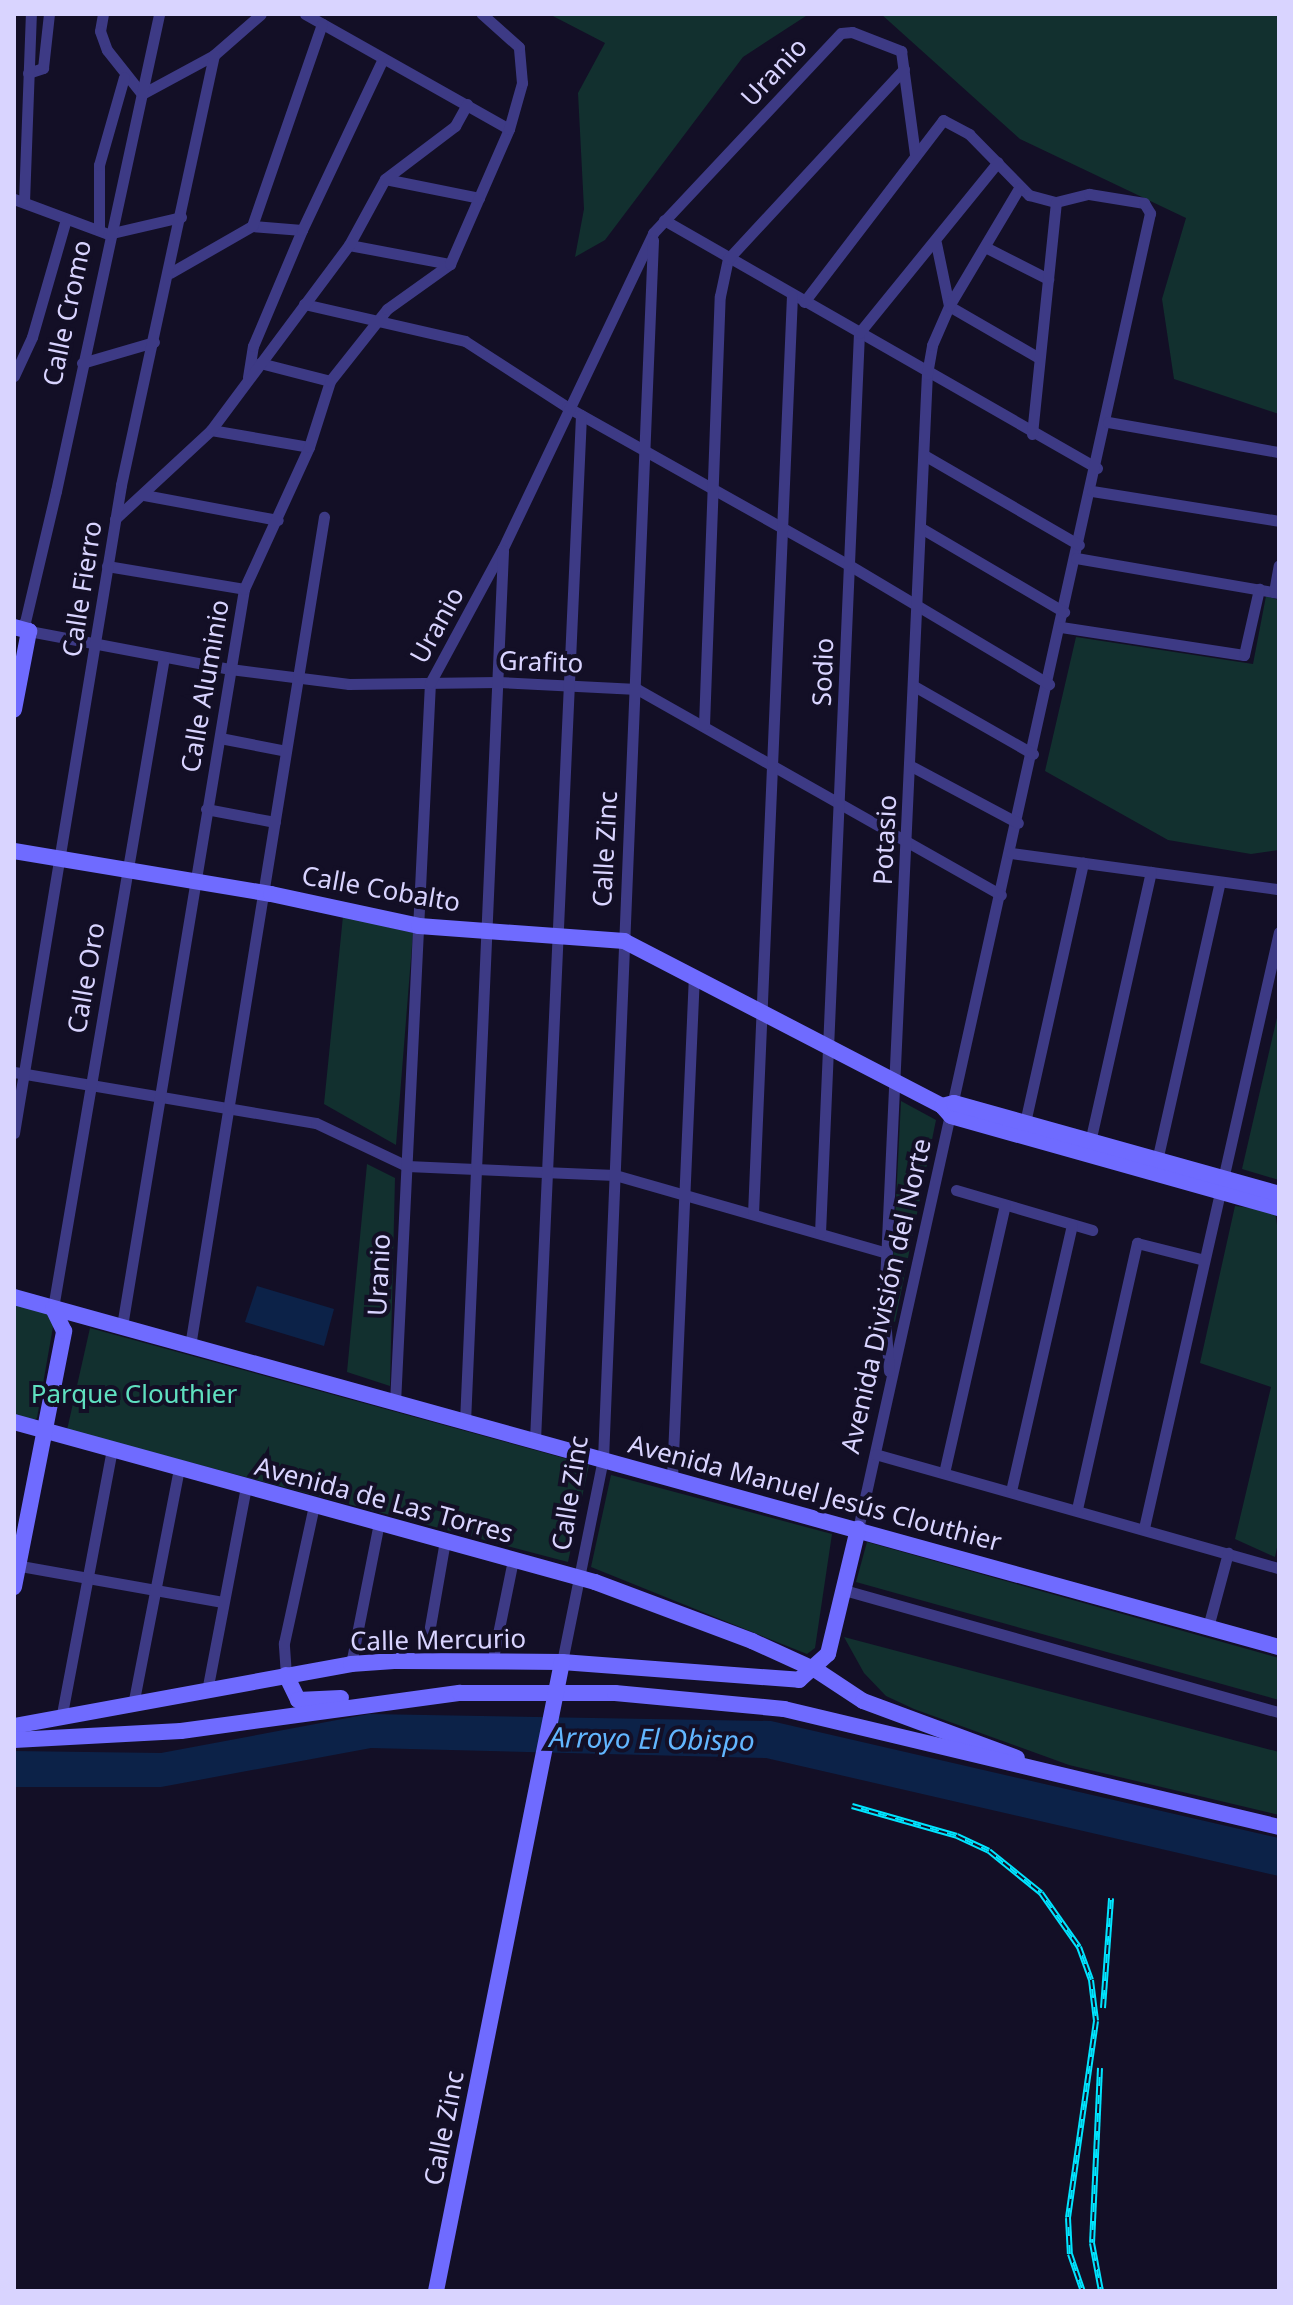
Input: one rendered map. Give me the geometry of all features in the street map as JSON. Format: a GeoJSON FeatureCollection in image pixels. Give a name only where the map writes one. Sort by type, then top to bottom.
{"type":"FeatureCollection","features":[{"type":"Feature","properties":{"kind":"street"},"geometry":{"type":"LineString","coordinates":[[31,14],[19,201],[104,232],[181,217]]}},
{"type":"Feature","properties":{"kind":"street"},"geometry":{"type":"LineString","coordinates":[[28,73],[43,68],[49,14]]}},
{"type":"Feature","properties":{"kind":"street"},"geometry":{"type":"LineString","coordinates":[[103,14],[102,40],[124,77],[142,94],[214,55],[261,14]]}},
{"type":"Feature","properties":{"kind":"street","name":"Calle Cromo"},"geometry":{"type":"LineString","coordinates":[[14,710],[20,630],[82,363],[104,232],[142,94],[159,14]]}},
{"type":"Feature","properties":{"kind":"street"},"geometry":{"type":"LineString","coordinates":[[305,14],[509,129]]}},
{"type":"Feature","properties":{"kind":"street","name":"Calle Aluminio"},"geometry":{"type":"LineString","coordinates":[[122,1326],[244,589],[309,447],[330,381],[374,322],[450,264],[509,129],[522,83],[519,47],[482,14]]}},
{"type":"Feature","properties":{"kind":"street"},"geometry":{"type":"LineString","coordinates":[[252,226],[322,24]]}},
{"type":"Feature","properties":{"kind":"street","name":"Uranio"},"geometry":{"type":"LineString","coordinates":[[395,1403],[430,683],[503,548],[567,407],[653,233],[846,32],[901,51],[904,69]]}},
{"type":"Feature","properties":{"kind":"street","name":"Calle Fierro"},"geometry":{"type":"LineString","coordinates":[[14,1133],[19,1073],[61,858],[115,519],[170,273],[214,55]]}},
{"type":"Feature","properties":{"kind":"street"},"geometry":{"type":"LineString","coordinates":[[247,382],[253,346],[302,230],[383,59]]}},
{"type":"Feature","properties":{"kind":"street"},"geometry":{"type":"LineString","coordinates":[[904,69],[915,155]]}},
{"type":"Feature","properties":{"kind":"street"},"geometry":{"type":"LineString","coordinates":[[704,725],[716,489],[720,296],[728,259],[904,69]]}},
{"type":"Feature","properties":{"kind":"street"},"geometry":{"type":"LineString","coordinates":[[104,232],[99,165],[124,77]]}},
{"type":"Feature","properties":{"kind":"street"},"geometry":{"type":"LineString","coordinates":[[115,519],[211,430],[349,245],[385,179],[455,126],[467,104]]}},
{"type":"Feature","properties":{"kind":"street"},"geometry":{"type":"LineString","coordinates":[[804,302],[943,120],[955,122],[998,162],[1019,188],[1056,202],[1032,434]]}},
{"type":"Feature","properties":{"kind":"street"},"geometry":{"type":"LineString","coordinates":[[859,333],[936,243],[998,162]]}},
{"type":"Feature","properties":{"kind":"street"},"geometry":{"type":"LineString","coordinates":[[385,179],[479,198]]}},
{"type":"Feature","properties":{"kind":"street","name":"Potasio"},"geometry":{"type":"LineString","coordinates":[[889,1379],[884,1325],[927,374],[932,345],[949,306],[1019,188]]}},
{"type":"Feature","properties":{"kind":"street","name":"Avenida División del Norte"},"geometry":{"type":"LineString","coordinates":[[816,1670],[828,1654],[858,1529],[949,1108],[1018,823],[1108,422],[1149,208],[1089,194],[1056,202]]}},
{"type":"Feature","properties":{"kind":"street"},"geometry":{"type":"LineString","coordinates":[[14,376],[32,337],[66,219]]}},
{"type":"Feature","properties":{"kind":"street"},"geometry":{"type":"LineString","coordinates":[[664,220],[927,374],[1097,468]]}},
{"type":"Feature","properties":{"kind":"street"},"geometry":{"type":"LineString","coordinates":[[170,273],[252,226],[302,230]]}},
{"type":"Feature","properties":{"kind":"street","name":"Calle Zinc"},"geometry":{"type":"LineString","coordinates":[[436,2291],[603,1459],[647,451],[653,233]]}},
{"type":"Feature","properties":{"kind":"street"},"geometry":{"type":"LineString","coordinates":[[936,243],[949,306],[1039,358]]}},
{"type":"Feature","properties":{"kind":"street"},"geometry":{"type":"LineString","coordinates":[[349,245],[450,264]]}},
{"type":"Feature","properties":{"kind":"street"},"geometry":{"type":"LineString","coordinates":[[985,247],[1048,279]]}},
{"type":"Feature","properties":{"kind":"street"},"geometry":{"type":"LineString","coordinates":[[753,1214],[792,296]]}},
{"type":"Feature","properties":{"kind":"street"},"geometry":{"type":"LineString","coordinates":[[304,304],[465,341],[567,407],[849,565],[1049,684]]}},
{"type":"Feature","properties":{"kind":"street","name":"Sodio"},"geometry":{"type":"LineString","coordinates":[[820,1233],[859,333]]}},
{"type":"Feature","properties":{"kind":"street"},"geometry":{"type":"LineString","coordinates":[[82,363],[154,342]]}},
{"type":"Feature","properties":{"kind":"street"},"geometry":{"type":"LineString","coordinates":[[260,363],[330,381]]}},
{"type":"Feature","properties":{"kind":"street"},"geometry":{"type":"LineString","coordinates":[[535,1440],[581,415]]}},
{"type":"Feature","properties":{"kind":"street"},"geometry":{"type":"LineString","coordinates":[[1108,422],[1279,452]]}},
{"type":"Feature","properties":{"kind":"street"},"geometry":{"type":"LineString","coordinates":[[211,430],[309,447]]}},
{"type":"Feature","properties":{"kind":"street"},"geometry":{"type":"LineString","coordinates":[[924,455],[1079,545]]}},
{"type":"Feature","properties":{"kind":"street"},"geometry":{"type":"LineString","coordinates":[[1092,491],[1279,521]]}},
{"type":"Feature","properties":{"kind":"street"},"geometry":{"type":"LineString","coordinates":[[144,495],[278,520]]}},
{"type":"Feature","properties":{"kind":"street"},"geometry":{"type":"LineString","coordinates":[[190,1346],[324,517]]}},
{"type":"Feature","properties":{"kind":"street"},"geometry":{"type":"LineString","coordinates":[[921,528],[1064,612]]}},
{"type":"Feature","properties":{"kind":"street"},"geometry":{"type":"LineString","coordinates":[[465,1422],[503,548]]}},
{"type":"Feature","properties":{"kind":"street"},"geometry":{"type":"LineString","coordinates":[[1076,558],[1276,593],[1279,565]]}},
{"type":"Feature","properties":{"kind":"street"},"geometry":{"type":"LineString","coordinates":[[107,566],[244,589]]}},
{"type":"Feature","properties":{"kind":"street"},"geometry":{"type":"LineString","coordinates":[[1061,627],[1244,655],[1259,589]]}},
{"type":"Feature","properties":{"kind":"street","name":"Grafito"},"geometry":{"type":"LineString","coordinates":[[20,630],[298,679],[361,685],[498,682],[637,689],[1001,895]]}},
{"type":"Feature","properties":{"kind":"street","name":"Calle Oro"},"geometry":{"type":"LineString","coordinates":[[53,1308],[164,657]]}},
{"type":"Feature","properties":{"kind":"street"},"geometry":{"type":"LineString","coordinates":[[914,686],[1033,754]]}},
{"type":"Feature","properties":{"kind":"street"},"geometry":{"type":"LineString","coordinates":[[220,738],[286,751]]}},
{"type":"Feature","properties":{"kind":"street"},"geometry":{"type":"LineString","coordinates":[[911,766],[1018,823]]}},
{"type":"Feature","properties":{"kind":"street"},"geometry":{"type":"LineString","coordinates":[[206,809],[275,822]]}},
{"type":"Feature","properties":{"kind":"street","name":"Calle Cobalto"},"geometry":{"type":"LineString","coordinates":[[14,851],[196,880],[419,926],[624,941],[694,975],[896,1085],[949,1108],[1023,1131]]}},
{"type":"Feature","properties":{"kind":"street"},"geometry":{"type":"LineString","coordinates":[[1011,853],[1279,889]]}},
{"type":"Feature","properties":{"kind":"street"},"geometry":{"type":"LineString","coordinates":[[1023,1131],[1083,863]]}},
{"type":"Feature","properties":{"kind":"street"},"geometry":{"type":"LineString","coordinates":[[1090,1142],[1151,872]]}},
{"type":"Feature","properties":{"kind":"street"},"geometry":{"type":"LineString","coordinates":[[1155,1167],[1220,882]]}},
{"type":"Feature","properties":{"kind":"street"},"geometry":{"type":"LineString","coordinates":[[1144,1528],[1279,932]]}},
{"type":"Feature","properties":{"kind":"street"},"geometry":{"type":"LineString","coordinates":[[672,1478],[694,975]]}},
{"type":"Feature","properties":{"kind":"street"},"geometry":{"type":"LineString","coordinates":[[19,1073],[327,1126],[407,1166],[615,1175],[887,1253]]}},
{"type":"Feature","properties":{"kind":"street"},"geometry":{"type":"LineString","coordinates":[[1023,1131],[1090,1142],[1155,1167]]}},
{"type":"Feature","properties":{"kind":"street"},"geometry":{"type":"LineString","coordinates":[[1023,1131],[1221,1184],[1279,1194]]}},
{"type":"Feature","properties":{"kind":"street"},"geometry":{"type":"LineString","coordinates":[[1221,1184],[1279,1208]]}},
{"type":"Feature","properties":{"kind":"street"},"geometry":{"type":"LineString","coordinates":[[956,1190],[1092,1230]]}},
{"type":"Feature","properties":{"kind":"street"},"geometry":{"type":"LineString","coordinates":[[944,1473],[1005,1205]]}},
{"type":"Feature","properties":{"kind":"street"},"geometry":{"type":"LineString","coordinates":[[1011,1491],[1072,1225]]}},
{"type":"Feature","properties":{"kind":"street"},"geometry":{"type":"LineString","coordinates":[[1077,1509],[1137,1243],[1204,1260]]}},
{"type":"Feature","properties":{"kind":"street","name":"Avenida Manuel Jesús Clouthier"},"geometry":{"type":"LineString","coordinates":[[14,1297],[1279,1647]]}},
{"type":"Feature","properties":{"kind":"street"},"geometry":{"type":"LineString","coordinates":[[53,1308],[64,1331]]}},
{"type":"Feature","properties":{"kind":"street"},"geometry":{"type":"LineString","coordinates":[[14,1587],[64,1331],[73,1320],[94,1319]]}},
{"type":"Feature","properties":{"kind":"street","name":"Avenida de Las Torres"},"geometry":{"type":"LineString","coordinates":[[14,1422],[581,1578],[816,1670],[863,1701],[1089,1786]]}},
{"type":"Feature","properties":{"kind":"street"},"geometry":{"type":"LineString","coordinates":[[61,1719],[112,1449]]}},
{"type":"Feature","properties":{"kind":"street"},"geometry":{"type":"LineString","coordinates":[[875,1454],[1279,1568]]}},
{"type":"Feature","properties":{"kind":"street"},"geometry":{"type":"LineString","coordinates":[[133,1705],[179,1468]]}},
{"type":"Feature","properties":{"kind":"street"},"geometry":{"type":"LineString","coordinates":[[207,1691],[246,1487]]}},
{"type":"Feature","properties":{"kind":"street"},"geometry":{"type":"LineString","coordinates":[[314,1505],[284,1643],[286,1675],[298,1700],[366,1702]]}},
{"type":"Feature","properties":{"kind":"street"},"geometry":{"type":"LineString","coordinates":[[351,1664],[379,1523]]}},
{"type":"Feature","properties":{"kind":"street"},"geometry":{"type":"LineString","coordinates":[[424,1661],[445,1541]]}},
{"type":"Feature","properties":{"kind":"street"},"geometry":{"type":"LineString","coordinates":[[1208,1627],[1228,1553]]}},
{"type":"Feature","properties":{"kind":"street"},"geometry":{"type":"LineString","coordinates":[[492,1663],[513,1560]]}},
{"type":"Feature","properties":{"kind":"street"},"geometry":{"type":"LineString","coordinates":[[16,1565],[223,1602]]}},
{"type":"Feature","properties":{"kind":"street"},"geometry":{"type":"LineString","coordinates":[[844,1590],[1279,1712]]}},
{"type":"Feature","properties":{"kind":"street"},"geometry":{"type":"LineString","coordinates":[[497,1690],[508,1683],[542,1679],[543,1669],[535,1662]]}},
{"type":"Feature","properties":{"kind":"street","name":"Calle Mercurio"},"geometry":{"type":"LineString","coordinates":[[20,1733],[61,1719],[351,1664],[562,1662],[783,1681],[799,1680],[816,1670]]}},
{"type":"Feature","properties":{"kind":"street"},"geometry":{"type":"LineString","coordinates":[[20,1733],[206,1728],[366,1702],[497,1690],[554,1697],[784,1709],[1089,1786],[1279,1827]]}},
{"type":"Feature","properties":{"kind":"green space"},"geometry":{"type":"Polygon","coordinates":[[[549,14],[809,14],[743,57],[605,240],[575,257],[584,209],[578,93],[605,43],[549,14]]]}},
{"type":"Feature","properties":{"kind":"green space"},"geometry":{"type":"Polygon","coordinates":[[[881,14],[1279,14],[1279,414],[1174,379],[1162,299],[1186,218],[1020,139],[881,14]]]}},
{"type":"Feature","properties":{"kind":"green space"},"geometry":{"type":"Polygon","coordinates":[[[1266,596],[1279,600],[1279,850],[1251,854],[1168,840],[1045,771],[1076,637],[1253,664],[1266,596]]]}},
{"type":"Feature","properties":{"kind":"green space"},"geometry":{"type":"Polygon","coordinates":[[[343,916],[413,933],[396,1145],[324,1104],[343,916]]]}},
{"type":"Feature","properties":{"kind":"green space"},"geometry":{"type":"Polygon","coordinates":[[[1279,1009],[1279,1180],[1242,1169],[1279,1009]]]}},
{"type":"Feature","properties":{"kind":"green space"},"geometry":{"type":"Polygon","coordinates":[[[901,1101],[936,1120],[895,1322],[890,1320],[901,1101]]]}},
{"type":"Feature","properties":{"kind":"green space"},"geometry":{"type":"Polygon","coordinates":[[[367,1164],[395,1178],[390,1386],[347,1372],[367,1164]]]}},
{"type":"Feature","properties":{"kind":"green space"},"geometry":{"type":"Polygon","coordinates":[[[1235,1206],[1275,1211],[1279,1239],[1279,1538],[1275,1557],[1235,1539],[1271,1387],[1200,1363],[1235,1206]]]}},
{"type":"Feature","properties":{"kind":"green space","name":"Parque Clouthier"},"geometry":{"type":"Polygon","coordinates":[[[14,1304],[50,1314],[54,1321],[37,1418],[31,1422],[14,1417],[14,1304]]]}},
{"type":"Feature","properties":{"kind":"green space","name":"Parque Clouthier"},"geometry":{"type":"Polygon","coordinates":[[[90,1328],[589,1465],[568,1562],[67,1430],[90,1328]]]}},
{"type":"Feature","properties":{"kind":"green space"},"geometry":{"type":"Polygon","coordinates":[[[611,1475],[832,1534],[815,1648],[807,1654],[591,1567],[611,1475]]]}},
{"type":"Feature","properties":{"kind":"green space"},"geometry":{"type":"Polygon","coordinates":[[[867,1542],[1279,1658],[1279,1700],[856,1582],[867,1542]]]}},
{"type":"Feature","properties":{"kind":"green space"},"geometry":{"type":"Polygon","coordinates":[[[844,1637],[1279,1752],[1279,1815],[1069,1765],[914,1709],[886,1696],[864,1673],[844,1637]]]}},
{"type":"Feature","properties":{"kind":"water"},"geometry":{"type":"Polygon","coordinates":[[[257,1286],[334,1309],[324,1346],[245,1322],[257,1286]]]}},
{"type":"Feature","properties":{"kind":"water","name":"Arroyo El Obispo"},"geometry":{"type":"Polygon","coordinates":[[[369,1714],[771,1721],[1279,1838],[1279,1876],[766,1758],[371,1748],[161,1787],[14,1787],[14,1751],[161,1753],[369,1714]]]}},
{"type":"Feature","properties":{"kind":"railway"},"geometry":{"type":"LineString","coordinates":[[852,1806],[957,1836],[989,1851],[1041,1893],[1079,1947],[1091,1980],[1096,2021],[1068,2218],[1070,2254],[1083,2291]]}},
{"type":"Feature","properties":{"kind":"railway"},"geometry":{"type":"LineString","coordinates":[[1103,2008],[1111,1898]]}},
{"type":"Feature","properties":{"kind":"railway"},"geometry":{"type":"LineString","coordinates":[[1100,2068],[1092,2243],[1101,2291]]}}]}
